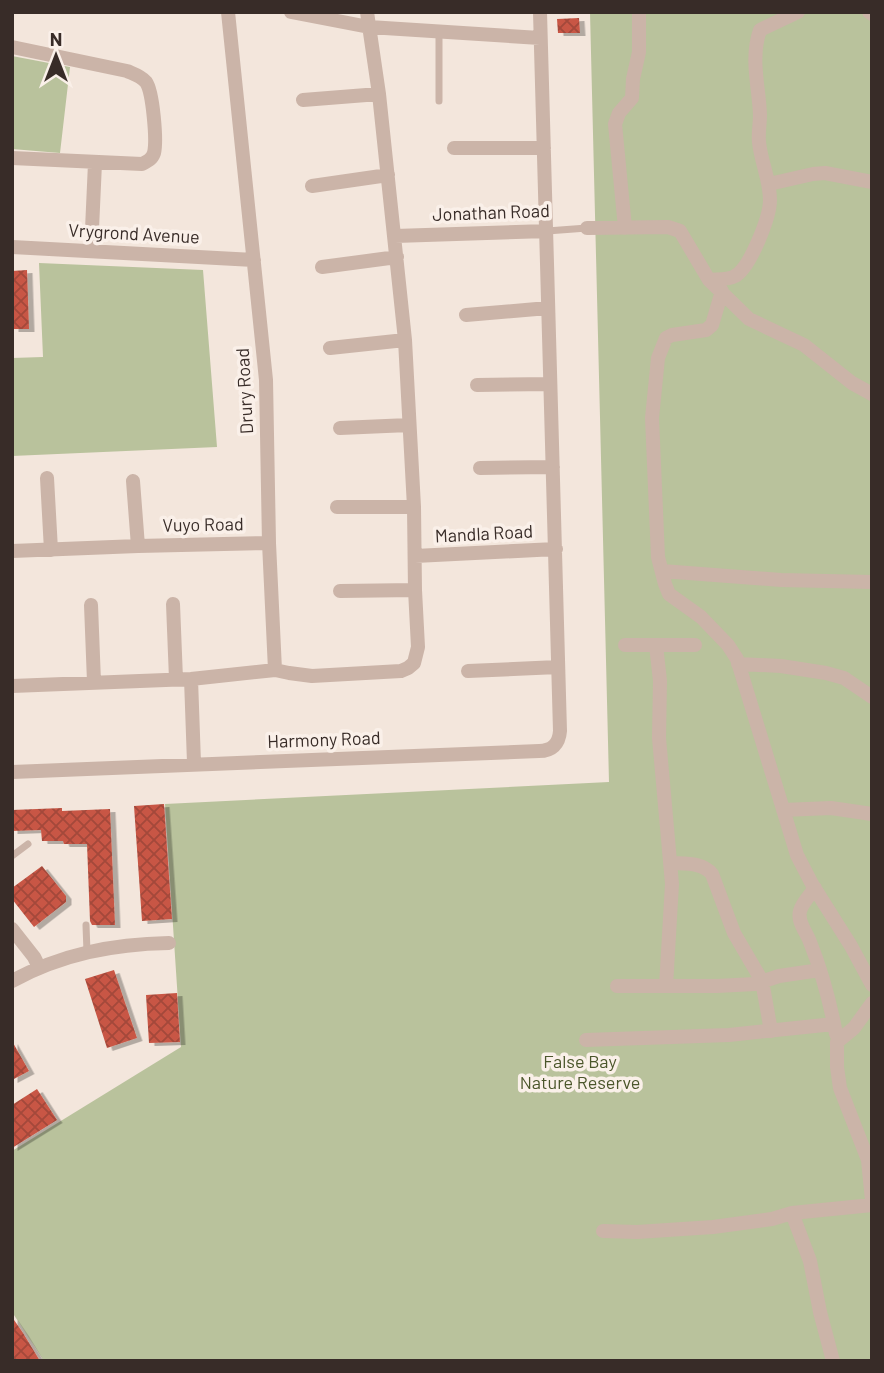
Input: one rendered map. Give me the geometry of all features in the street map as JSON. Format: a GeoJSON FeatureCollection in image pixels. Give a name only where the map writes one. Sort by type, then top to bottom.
{"type":"FeatureCollection","features":[{"type":"Feature","properties":{"kind":"street","name":"Drury Road"},"geometry":{"type":"LineString","coordinates":[[228,12],[266,380],[275,670]]}},
{"type":"Feature","properties":{"kind":"street"},"geometry":{"type":"LineString","coordinates":[[291,12],[368,20],[439,32],[540,38]]}},
{"type":"Feature","properties":{"kind":"street","name":"Harmony Road"},"geometry":{"type":"LineString","coordinates":[[12,772],[545,751],[556,745],[559,739],[556,549],[540,12]]}},
{"type":"Feature","properties":{"kind":"street"},"geometry":{"type":"LineString","coordinates":[[625,228],[615,124],[619,113],[632,98],[639,52],[639,12]]}},
{"type":"Feature","properties":{"kind":"street"},"geometry":{"type":"LineString","coordinates":[[709,279],[732,278],[740,274],[755,249],[766,222],[770,203],[769,184],[759,142],[760,113],[755,71],[757,41],[760,30],[798,12]]}},
{"type":"Feature","properties":{"kind":"street"},"geometry":{"type":"LineString","coordinates":[[12,686],[183,679],[275,670],[312,676],[401,671],[414,663],[418,647],[405,340],[379,94],[368,20]]}},
{"type":"Feature","properties":{"kind":"street"},"geometry":{"type":"LineString","coordinates":[[12,47],[127,71],[141,77],[150,89],[155,137],[153,154],[150,160],[142,164],[12,158]]}},
{"type":"Feature","properties":{"kind":"street"},"geometry":{"type":"LineString","coordinates":[[303,100],[379,94]]}},
{"type":"Feature","properties":{"kind":"street"},"geometry":{"type":"LineString","coordinates":[[454,148],[544,148]]}},
{"type":"Feature","properties":{"kind":"street"},"geometry":{"type":"LineString","coordinates":[[91,251],[95,163]]}},
{"type":"Feature","properties":{"kind":"street"},"geometry":{"type":"LineString","coordinates":[[769,184],[825,173],[872,182]]}},
{"type":"Feature","properties":{"kind":"street"},"geometry":{"type":"LineString","coordinates":[[312,186],[388,175]]}},
{"type":"Feature","properties":{"kind":"street"},"geometry":{"type":"LineString","coordinates":[[587,228],[668,227],[680,230],[709,279],[749,319],[804,345],[852,383],[872,394]]}},
{"type":"Feature","properties":{"kind":"street","name":"Jonathan Road"},"geometry":{"type":"LineString","coordinates":[[395,236],[547,231]]}},
{"type":"Feature","properties":{"kind":"street","name":"Vrygrond Avenue"},"geometry":{"type":"LineString","coordinates":[[12,247],[254,260]]}},
{"type":"Feature","properties":{"kind":"street"},"geometry":{"type":"LineString","coordinates":[[322,267],[397,257]]}},
{"type":"Feature","properties":{"kind":"street"},"geometry":{"type":"LineString","coordinates":[[722,291],[712,325],[706,330],[666,338],[658,358],[652,418],[658,557],[669,594],[701,617],[727,645],[738,664],[797,855],[872,985]]}},
{"type":"Feature","properties":{"kind":"street"},"geometry":{"type":"LineString","coordinates":[[466,315],[548,308]]}},
{"type":"Feature","properties":{"kind":"street"},"geometry":{"type":"LineString","coordinates":[[330,348],[405,340]]}},
{"type":"Feature","properties":{"kind":"street"},"geometry":{"type":"LineString","coordinates":[[477,385],[550,384]]}},
{"type":"Feature","properties":{"kind":"street"},"geometry":{"type":"LineString","coordinates":[[340,428],[410,425]]}},
{"type":"Feature","properties":{"kind":"street"},"geometry":{"type":"LineString","coordinates":[[480,468],[553,467]]}},
{"type":"Feature","properties":{"kind":"street"},"geometry":{"type":"LineString","coordinates":[[47,478],[51,550]]}},
{"type":"Feature","properties":{"kind":"street","name":"Vuyo Road"},"geometry":{"type":"LineString","coordinates":[[133,481],[138,546]]}},
{"type":"Feature","properties":{"kind":"street"},"geometry":{"type":"LineString","coordinates":[[337,507],[414,507]]}},
{"type":"Feature","properties":{"kind":"street","name":"Vuyo Road"},"geometry":{"type":"LineString","coordinates":[[12,551],[270,543]]}},
{"type":"Feature","properties":{"kind":"street","name":"Mandla Road"},"geometry":{"type":"LineString","coordinates":[[415,556],[556,549]]}},
{"type":"Feature","properties":{"kind":"street"},"geometry":{"type":"LineString","coordinates":[[662,571],[781,580],[872,582]]}},
{"type":"Feature","properties":{"kind":"street"},"geometry":{"type":"LineString","coordinates":[[340,591],[415,590]]}},
{"type":"Feature","properties":{"kind":"street"},"geometry":{"type":"LineString","coordinates":[[173,604],[194,764]]}},
{"type":"Feature","properties":{"kind":"street"},"geometry":{"type":"LineString","coordinates":[[91,605],[94,682]]}},
{"type":"Feature","properties":{"kind":"street"},"geometry":{"type":"LineString","coordinates":[[625,645],[695,645]]}},
{"type":"Feature","properties":{"kind":"street"},"geometry":{"type":"LineString","coordinates":[[656,645],[660,681],[659,738],[672,884],[666,986]]}},
{"type":"Feature","properties":{"kind":"street"},"geometry":{"type":"LineString","coordinates":[[738,664],[780,666],[826,673],[844,678],[872,697]]}},
{"type":"Feature","properties":{"kind":"street"},"geometry":{"type":"LineString","coordinates":[[468,671],[558,667]]}},
{"type":"Feature","properties":{"kind":"street"},"geometry":{"type":"LineString","coordinates":[[783,810],[831,808],[872,814]]}},
{"type":"Feature","properties":{"kind":"street"},"geometry":{"type":"LineString","coordinates":[[671,863],[702,866],[712,874],[734,933],[762,981],[771,1031]]}},
{"type":"Feature","properties":{"kind":"street"},"geometry":{"type":"LineString","coordinates":[[603,1231],[637,1232],[713,1227],[872,1202],[868,1160],[840,1088],[838,1042],[829,999],[799,915],[815,888]]}},
{"type":"Feature","properties":{"kind":"street"},"geometry":{"type":"LineString","coordinates":[[12,929],[39,967]]}},
{"type":"Feature","properties":{"kind":"street"},"geometry":{"type":"LineString","coordinates":[[12,981],[39,967],[87,951],[124,945],[169,943]]}},
{"type":"Feature","properties":{"kind":"street"},"geometry":{"type":"LineString","coordinates":[[617,986],[755,984],[779,976],[820,970]]}},
{"type":"Feature","properties":{"kind":"street"},"geometry":{"type":"LineString","coordinates":[[838,1042],[854,1028],[872,1003]]}},
{"type":"Feature","properties":{"kind":"street"},"geometry":{"type":"LineString","coordinates":[[586,1040],[679,1037],[834,1024]]}},
{"type":"Feature","properties":{"kind":"street"},"geometry":{"type":"LineString","coordinates":[[792,1213],[810,1261],[833,1361]]}},
{"type":"Feature","properties":{"kind":"lane"},"geometry":{"type":"LineString","coordinates":[[439,32],[439,101]]}},
{"type":"Feature","properties":{"kind":"lane","name":"Jonathan Road"},"geometry":{"type":"LineString","coordinates":[[547,231],[587,228]]}},
{"type":"Feature","properties":{"kind":"lane"},"geometry":{"type":"LineString","coordinates":[[12,856],[28,844]]}},
{"type":"Feature","properties":{"kind":"lane"},"geometry":{"type":"LineString","coordinates":[[86,925],[87,951]]}},
{"type":"Feature","properties":{"kind":"green space","name":"False Bay Nature Reserve"},"geometry":{"type":"Polygon","coordinates":[[[590,12],[872,12],[872,1361],[44,1361],[12,1312],[12,1151],[181,1047],[165,804],[609,782],[590,12]]]}},
{"type":"Feature","properties":{"kind":"green space"},"geometry":{"type":"Polygon","coordinates":[[[12,56],[70,67],[60,153],[12,149],[12,56]]]}},
{"type":"Feature","properties":{"kind":"green space"},"geometry":{"type":"Polygon","coordinates":[[[39,263],[203,270],[217,447],[12,456],[12,358],[43,357],[39,263]]]}},
{"type":"Feature","properties":{"kind":"building"},"geometry":{"type":"Polygon","coordinates":[[[579,18],[580,33],[558,33],[557,19],[579,18]]]}},
{"type":"Feature","properties":{"kind":"building"},"geometry":{"type":"Polygon","coordinates":[[[27,270],[29,329],[13,329],[12,271],[27,270]]]}},
{"type":"Feature","properties":{"kind":"building"},"geometry":{"type":"Polygon","coordinates":[[[164,804],[172,919],[142,921],[134,806],[164,804]]]}},
{"type":"Feature","properties":{"kind":"building"},"geometry":{"type":"Polygon","coordinates":[[[62,808],[62,811],[110,809],[115,925],[92,925],[90,921],[87,844],[42,841],[41,830],[12,831],[12,810],[62,808]]]}},
{"type":"Feature","properties":{"kind":"building"},"geometry":{"type":"Polygon","coordinates":[[[42,866],[66,896],[66,902],[34,927],[12,899],[12,888],[42,866]]]}},
{"type":"Feature","properties":{"kind":"building"},"geometry":{"type":"Polygon","coordinates":[[[114,970],[137,1038],[107,1048],[85,979],[114,970]]]}},
{"type":"Feature","properties":{"kind":"building"},"geometry":{"type":"Polygon","coordinates":[[[177,993],[180,1042],[149,1043],[146,995],[177,993]]]}},
{"type":"Feature","properties":{"kind":"building"},"geometry":{"type":"Polygon","coordinates":[[[12,1041],[29,1071],[12,1080],[12,1041]]]}},
{"type":"Feature","properties":{"kind":"building"},"geometry":{"type":"Polygon","coordinates":[[[37,1089],[57,1120],[12,1148],[12,1105],[37,1089]]]}},
{"type":"Feature","properties":{"kind":"building"},"geometry":{"type":"Polygon","coordinates":[[[12,1317],[23,1333],[40,1361],[12,1361],[12,1317]]]}}]}
